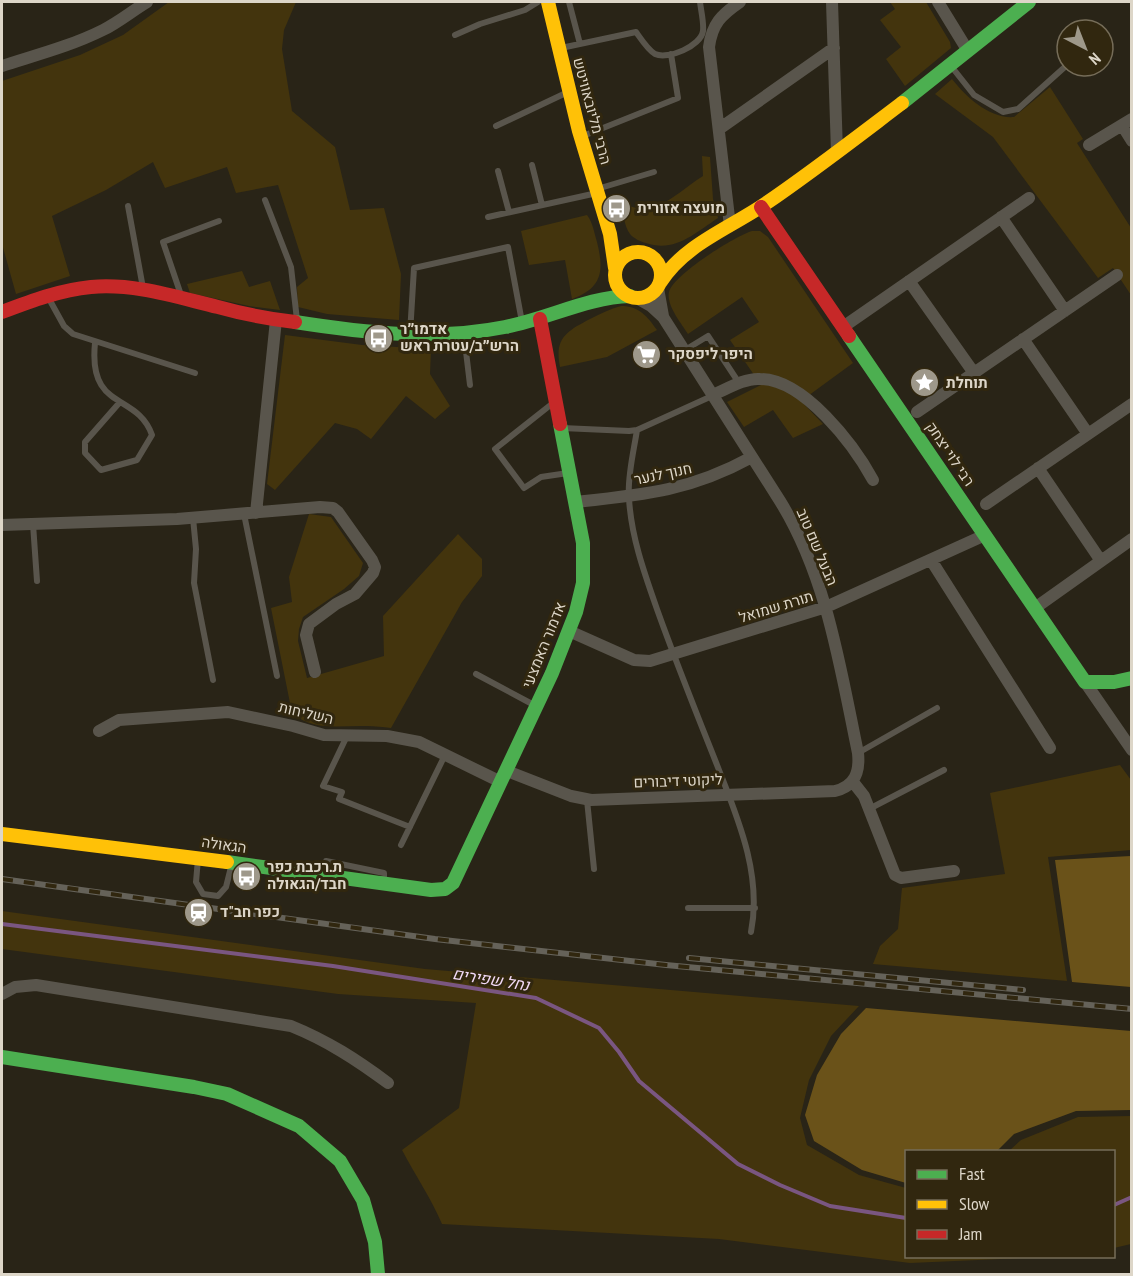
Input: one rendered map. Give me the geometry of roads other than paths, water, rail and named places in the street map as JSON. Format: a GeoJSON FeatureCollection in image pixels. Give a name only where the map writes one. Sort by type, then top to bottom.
{"type":"FeatureCollection","features":[{"type":"Feature","properties":{"kind":"main road","name":"הרבי מליובאוויטש"},"geometry":{"type":"LineString","coordinates":[[548,2],[569,92],[614,250],[614,272]]}},
{"type":"Feature","properties":{"kind":"main road"},"geometry":{"type":"LineString","coordinates":[[2,312],[47,296],[91,286],[117,285],[276,320],[410,335],[464,333],[522,324],[594,300],[649,295],[669,270],[687,254],[761,207],[837,153],[1029,2]]}},
{"type":"Feature","properties":{"kind":"main road","name":"רבי לוי יצחק"},"geometry":{"type":"LineString","coordinates":[[761,207],[1085,682]]}},
{"type":"Feature","properties":{"kind":"main road","name":"הרבי מליובאוויטש"},"geometry":{"type":"LineString","coordinates":[[608,227],[621,242],[645,256]]}},
{"type":"Feature","properties":{"kind":"main road"},"geometry":{"type":"LineString","coordinates":[[594,300],[606,289],[623,258],[631,254],[670,259],[687,254]]}},
{"type":"Feature","properties":{"kind":"main road"},"geometry":{"type":"LineString","coordinates":[[645,256],[661,270],[659,285]]}},
{"type":"Feature","properties":{"kind":"main road"},"geometry":{"type":"LineString","coordinates":[[614,272],[619,289],[632,297]]}},
{"type":"Feature","properties":{"kind":"main road","name":"אדמור האמצעי"},"geometry":{"type":"LineString","coordinates":[[441,891],[453,883],[504,776],[569,631],[580,597],[584,569],[583,543],[540,319]]}},
{"type":"Feature","properties":{"kind":"main road"},"geometry":{"type":"LineString","coordinates":[[1085,682],[1114,682],[1131,678]]}},
{"type":"Feature","properties":{"kind":"main road","name":"הגאולה"},"geometry":{"type":"LineString","coordinates":[[2,834],[441,891]]}},
{"type":"Feature","properties":{"kind":"main road"},"geometry":{"type":"LineString","coordinates":[[2,1058],[227,1094],[299,1126],[340,1161],[363,1200],[375,1242],[378,1275]]}},
{"type":"Feature","properties":{"kind":"street"},"geometry":{"type":"LineString","coordinates":[[2,66],[65,46],[94,34],[147,2]]}},
{"type":"Feature","properties":{"kind":"street"},"geometry":{"type":"LineString","coordinates":[[730,226],[709,47],[711,33],[717,21],[740,2]]}},
{"type":"Feature","properties":{"kind":"street"},"geometry":{"type":"LineString","coordinates":[[832,2],[837,153]]}},
{"type":"Feature","properties":{"kind":"street"},"geometry":{"type":"LineString","coordinates":[[938,2],[968,51]]}},
{"type":"Feature","properties":{"kind":"street"},"geometry":{"type":"LineString","coordinates":[[719,129],[834,48]]}},
{"type":"Feature","properties":{"kind":"street"},"geometry":{"type":"LineString","coordinates":[[1089,146],[1127,122],[1131,141]]}},
{"type":"Feature","properties":{"kind":"street"},"geometry":{"type":"LineString","coordinates":[[843,327],[1029,198]]}},
{"type":"Feature","properties":{"kind":"street"},"geometry":{"type":"LineString","coordinates":[[1000,218],[1065,311]]}},
{"type":"Feature","properties":{"kind":"street"},"geometry":{"type":"LineString","coordinates":[[917,412],[1117,274]]}},
{"type":"Feature","properties":{"kind":"street"},"geometry":{"type":"LineString","coordinates":[[909,281],[974,373]]}},
{"type":"Feature","properties":{"kind":"street","name":"הבעל שם טוב"},"geometry":{"type":"LineString","coordinates":[[659,285],[663,317]]}},
{"type":"Feature","properties":{"kind":"street","name":"הבעל שם טוב"},"geometry":{"type":"LineString","coordinates":[[632,297],[651,306],[663,317],[796,530],[826,607],[858,753],[858,770],[853,782]]}},
{"type":"Feature","properties":{"kind":"street"},"geometry":{"type":"LineString","coordinates":[[250,514],[276,320]]}},
{"type":"Feature","properties":{"kind":"street"},"geometry":{"type":"LineString","coordinates":[[1023,339],[1088,434]]}},
{"type":"Feature","properties":{"kind":"street"},"geometry":{"type":"LineString","coordinates":[[713,395],[752,379],[762,378],[776,381],[799,393],[849,441],[873,480]]}},
{"type":"Feature","properties":{"kind":"street"},"geometry":{"type":"LineString","coordinates":[[986,504],[1130,407]]}},
{"type":"Feature","properties":{"kind":"street","name":"חנוך לנער"},"geometry":{"type":"LineString","coordinates":[[575,502],[682,487],[725,472],[752,457]]}},
{"type":"Feature","properties":{"kind":"street"},"geometry":{"type":"LineString","coordinates":[[1038,468],[1101,561]]}},
{"type":"Feature","properties":{"kind":"street"},"geometry":{"type":"LineString","coordinates":[[2,525],[193,518],[320,507],[333,508],[375,567],[373,573],[355,594],[336,604],[309,624],[306,635],[315,672]]}},
{"type":"Feature","properties":{"kind":"street","name":"תורת שמואל"},"geometry":{"type":"LineString","coordinates":[[569,631],[637,661],[650,661],[826,607],[985,535]]}},
{"type":"Feature","properties":{"kind":"street"},"geometry":{"type":"LineString","coordinates":[[1035,608],[1131,539]]}},
{"type":"Feature","properties":{"kind":"street"},"geometry":{"type":"LineString","coordinates":[[931,560],[1050,748]]}},
{"type":"Feature","properties":{"kind":"street"},"geometry":{"type":"LineString","coordinates":[[1085,682],[1131,750]]}},
{"type":"Feature","properties":{"kind":"street","name":"השליחות"},"geometry":{"type":"LineString","coordinates":[[99,731],[119,720],[228,712],[324,735],[405,738],[504,776]]}},
{"type":"Feature","properties":{"kind":"street","name":"ליקוטי דיבורים"},"geometry":{"type":"LineString","coordinates":[[504,776],[587,800],[835,791],[853,782]]}},
{"type":"Feature","properties":{"kind":"street"},"geometry":{"type":"LineString","coordinates":[[853,782],[860,789],[895,875],[902,878],[954,871]]}},
{"type":"Feature","properties":{"kind":"street"},"geometry":{"type":"LineString","coordinates":[[2,994],[15,987],[36,985],[291,1026],[350,1055],[388,1083]]}},
{"type":"Feature","properties":{"kind":"lane"},"geometry":{"type":"LineString","coordinates":[[455,35],[480,24],[525,10],[538,2]]}},
{"type":"Feature","properties":{"kind":"lane"},"geometry":{"type":"LineString","coordinates":[[569,2],[580,44]]}},
{"type":"Feature","properties":{"kind":"lane"},"geometry":{"type":"LineString","coordinates":[[558,49],[636,33],[654,53],[664,56],[671,54],[692,46],[699,40],[703,31],[700,2]]}},
{"type":"Feature","properties":{"kind":"lane"},"geometry":{"type":"LineString","coordinates":[[581,137],[678,98],[671,54]]}},
{"type":"Feature","properties":{"kind":"lane"},"geometry":{"type":"LineString","coordinates":[[950,65],[974,94],[1003,112],[1018,109],[1055,76]]}},
{"type":"Feature","properties":{"kind":"lane"},"geometry":{"type":"LineString","coordinates":[[496,126],[569,92]]}},
{"type":"Feature","properties":{"kind":"lane"},"geometry":{"type":"LineString","coordinates":[[532,165],[542,205]]}},
{"type":"Feature","properties":{"kind":"lane"},"geometry":{"type":"LineString","coordinates":[[498,171],[509,212]]}},
{"type":"Feature","properties":{"kind":"lane"},"geometry":{"type":"LineString","coordinates":[[488,217],[597,191],[654,172]]}},
{"type":"Feature","properties":{"kind":"lane"},"geometry":{"type":"LineString","coordinates":[[266,200],[291,267],[297,323]]}},
{"type":"Feature","properties":{"kind":"lane"},"geometry":{"type":"LineString","coordinates":[[128,206],[143,289]]}},
{"type":"Feature","properties":{"kind":"lane"},"geometry":{"type":"LineString","coordinates":[[183,299],[163,242],[219,221]]}},
{"type":"Feature","properties":{"kind":"lane"},"geometry":{"type":"LineString","coordinates":[[410,335],[414,268],[508,247],[522,324]]}},
{"type":"Feature","properties":{"kind":"lane"},"geometry":{"type":"LineString","coordinates":[[47,296],[64,326],[73,334],[95,343],[195,373]]}},
{"type":"Feature","properties":{"kind":"lane"},"geometry":{"type":"LineString","coordinates":[[464,333],[470,385]]}},
{"type":"Feature","properties":{"kind":"lane"},"geometry":{"type":"LineString","coordinates":[[684,351],[708,336],[740,384]]}},
{"type":"Feature","properties":{"kind":"lane"},"geometry":{"type":"LineString","coordinates":[[95,343],[93,360],[97,378],[103,390],[120,402],[149,425],[152,435],[137,460],[101,470],[86,453],[85,442],[120,402]]}},
{"type":"Feature","properties":{"kind":"lane"},"geometry":{"type":"LineString","coordinates":[[561,428],[637,430],[713,395]]}},
{"type":"Feature","properties":{"kind":"lane"},"geometry":{"type":"LineString","coordinates":[[556,401],[495,449],[524,488],[541,477],[570,473]]}},
{"type":"Feature","properties":{"kind":"lane"},"geometry":{"type":"LineString","coordinates":[[637,430],[628,496],[641,564],[728,794],[752,870],[755,908],[751,932]]}},
{"type":"Feature","properties":{"kind":"lane"},"geometry":{"type":"LineString","coordinates":[[250,514],[277,676]]}},
{"type":"Feature","properties":{"kind":"lane"},"geometry":{"type":"LineString","coordinates":[[193,518],[196,549],[194,583],[213,680]]}},
{"type":"Feature","properties":{"kind":"lane"},"geometry":{"type":"LineString","coordinates":[[33,524],[37,581]]}},
{"type":"Feature","properties":{"kind":"lane"},"geometry":{"type":"LineString","coordinates":[[476,674],[536,706]]}},
{"type":"Feature","properties":{"kind":"lane"},"geometry":{"type":"LineString","coordinates":[[858,753],[937,708]]}},
{"type":"Feature","properties":{"kind":"lane"},"geometry":{"type":"LineString","coordinates":[[348,736],[323,786],[342,792],[339,799],[410,827]]}},
{"type":"Feature","properties":{"kind":"lane"},"geometry":{"type":"LineString","coordinates":[[401,845],[445,755]]}},
{"type":"Feature","properties":{"kind":"lane"},"geometry":{"type":"LineString","coordinates":[[869,809],[944,770]]}},
{"type":"Feature","properties":{"kind":"lane"},"geometry":{"type":"LineString","coordinates":[[587,800],[594,868]]}},
{"type":"Feature","properties":{"kind":"lane"},"geometry":{"type":"LineString","coordinates":[[198,858],[196,882],[203,894],[218,896],[226,886],[232,863]]}},
{"type":"Feature","properties":{"kind":"lane"},"geometry":{"type":"LineString","coordinates":[[326,861],[384,873],[383,884]]}},
{"type":"Feature","properties":{"kind":"lane"},"geometry":{"type":"LineString","coordinates":[[688,908],[755,908]]}},
{"type":"Feature","properties":{"kind":"waterway","name":"נחל שפירים"},"geometry":{"type":"LineString","coordinates":[[2,924],[333,966],[536,998],[599,1028],[639,1081],[738,1164],[830,1206],[905,1218]]}},
{"type":"Feature","properties":{"kind":"waterway","name":"נחל שפירים"},"geometry":{"type":"LineString","coordinates":[[1115,1205],[1132,1197]]}},
{"type":"Feature","properties":{"kind":"railway"},"geometry":{"type":"LineString","coordinates":[[2,879],[435,939],[666,965],[1132,1009]]}},
{"type":"Feature","properties":{"kind":"railway"},"geometry":{"type":"LineString","coordinates":[[689,958],[1023,990]]}},
{"type":"Feature","properties":{"kind":"place","name":"מועצה אזורית"},"geometry":{"type":"Point","coordinates":[616,208]}},
{"type":"Feature","properties":{"kind":"place","name":"אדמו״ר הרש״ב/עטרת ראש"},"geometry":{"type":"Point","coordinates":[379,338]}},
{"type":"Feature","properties":{"kind":"place","name":"היפר ליפסקר"},"geometry":{"type":"Point","coordinates":[647,354]}},
{"type":"Feature","properties":{"kind":"place","name":"תוחלת"},"geometry":{"type":"Point","coordinates":[925,383]}},
{"type":"Feature","properties":{"kind":"place","name":"ת.רכבת כפר חבד/הגאולה"},"geometry":{"type":"Point","coordinates":[246,876]}},
{"type":"Feature","properties":{"kind":"place","name":"כפר חב\"ד"},"geometry":{"type":"Point","coordinates":[199,912]}}]}
